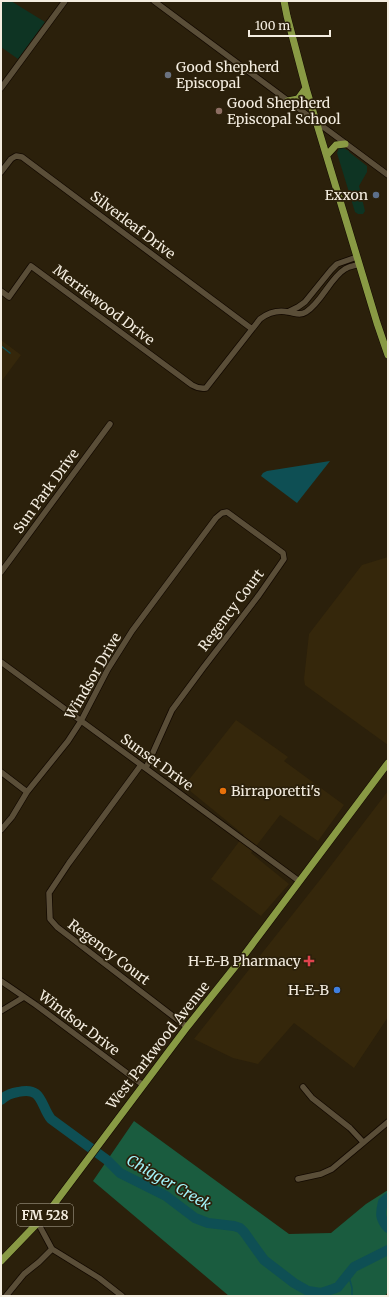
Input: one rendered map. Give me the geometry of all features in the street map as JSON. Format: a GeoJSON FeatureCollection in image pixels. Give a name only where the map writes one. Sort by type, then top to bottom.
{"type":"FeatureCollection","features":[{"type":"Feature","properties":{"kind":"main road"},"geometry":{"type":"LineString","coordinates":[[283,2],[306,88],[388,355]]}},
{"type":"Feature","properties":{"kind":"main road"},"geometry":{"type":"LineString","coordinates":[[288,101],[298,99],[306,88]]}},
{"type":"Feature","properties":{"kind":"main road"},"geometry":{"type":"LineString","coordinates":[[327,155],[336,146],[345,144]]}},
{"type":"Feature","properties":{"kind":"main road","name":"West Parkwood Avenue"},"geometry":{"type":"LineString","coordinates":[[1,1261],[49,1211],[187,1027],[242,958],[388,763]]}},
{"type":"Feature","properties":{"kind":"street"},"geometry":{"type":"LineString","coordinates":[[1,88],[65,1]]}},
{"type":"Feature","properties":{"kind":"street"},"geometry":{"type":"LineString","coordinates":[[154,1],[388,175]]}},
{"type":"Feature","properties":{"kind":"street","name":"Silverleaf Drive"},"geometry":{"type":"LineString","coordinates":[[1,172],[11,159],[16,156],[22,157],[252,329]]}},
{"type":"Feature","properties":{"kind":"street"},"geometry":{"type":"LineString","coordinates":[[288,312],[305,302],[337,264],[357,257]]}},
{"type":"Feature","properties":{"kind":"street"},"geometry":{"type":"LineString","coordinates":[[252,329],[266,314],[274,312],[288,312],[295,314],[304,313],[313,307],[344,269],[359,264]]}},
{"type":"Feature","properties":{"kind":"street","name":"Merriewood Drive"},"geometry":{"type":"LineString","coordinates":[[1,291],[9,296],[31,266],[192,385],[202,389],[206,388],[252,329]]}},
{"type":"Feature","properties":{"kind":"street"},"geometry":{"type":"LineString","coordinates":[[322,281],[329,286]]}},
{"type":"Feature","properties":{"kind":"street","name":"Sun Park Drive"},"geometry":{"type":"LineString","coordinates":[[1,572],[110,424]]}},
{"type":"Feature","properties":{"kind":"street","name":"Regency Court"},"geometry":{"type":"LineString","coordinates":[[187,1027],[56,927],[50,919],[49,893],[69,863],[144,767],[172,710],[259,595],[284,559],[283,553],[227,512],[222,512],[205,533]]}},
{"type":"Feature","properties":{"kind":"street","name":"Windsor Drive"},"geometry":{"type":"LineString","coordinates":[[1,830],[12,818],[27,792],[68,741],[81,721],[108,669],[132,631],[205,533]]}},
{"type":"Feature","properties":{"kind":"street","name":"Sunset Drive"},"geometry":{"type":"LineString","coordinates":[[1,662],[299,881]]}},
{"type":"Feature","properties":{"kind":"street"},"geometry":{"type":"LineString","coordinates":[[1,772],[27,792]]}},
{"type":"Feature","properties":{"kind":"street","name":"Windsor Drive"},"geometry":{"type":"LineString","coordinates":[[1,981],[143,1085]]}},
{"type":"Feature","properties":{"kind":"street"},"geometry":{"type":"LineString","coordinates":[[1,1011],[24,997]]}},
{"type":"Feature","properties":{"kind":"street"},"geometry":{"type":"LineString","coordinates":[[303,1087],[312,1098],[350,1128],[363,1142]]}},
{"type":"Feature","properties":{"kind":"street"},"geometry":{"type":"LineString","coordinates":[[298,1180],[321,1174],[332,1169],[388,1122]]}},
{"type":"Feature","properties":{"kind":"street"},"geometry":{"type":"LineString","coordinates":[[38,1223],[52,1248],[99,1278],[122,1296]]}},
{"type":"Feature","properties":{"kind":"street"},"geometry":{"type":"LineString","coordinates":[[6,1296],[24,1274],[39,1262],[52,1248]]}},
{"type":"Feature","properties":{"kind":"shaded area"},"geometry":{"type":"Polygon","coordinates":[[[1,340],[21,355],[1,382],[1,340]]]}},
{"type":"Feature","properties":{"kind":"shaded area"},"geometry":{"type":"Polygon","coordinates":[[[388,557],[388,745],[305,685],[304,679],[309,634],[362,565],[388,557]]]}},
{"type":"Feature","properties":{"kind":"shaded area"},"geometry":{"type":"Polygon","coordinates":[[[236,720],[288,757],[284,761],[344,805],[318,841],[280,815],[251,853],[289,884],[261,916],[211,879],[244,835],[184,786],[236,720]]]}},
{"type":"Feature","properties":{"kind":"shaded area"},"geometry":{"type":"Polygon","coordinates":[[[388,791],[388,1017],[354,1068],[294,1023],[258,1064],[233,1058],[194,1039],[323,876],[388,791]]]}},
{"type":"Feature","properties":{"kind":"green space"},"geometry":{"type":"Polygon","coordinates":[[[1,1],[11,1],[45,22],[18,59],[1,47],[1,1]]]}},
{"type":"Feature","properties":{"kind":"green space"},"geometry":{"type":"Polygon","coordinates":[[[339,148],[344,148],[349,151],[367,166],[367,172],[359,186],[365,211],[363,214],[358,214],[355,212],[337,153],[339,148]]]}},
{"type":"Feature","properties":{"kind":"green space"},"geometry":{"type":"Polygon","coordinates":[[[134,1121],[289,1234],[331,1233],[366,1204],[388,1190],[388,1292],[385,1296],[229,1296],[93,1181],[134,1121]]]}},
{"type":"Feature","properties":{"kind":"water"},"geometry":{"type":"Polygon","coordinates":[[[330,461],[297,503],[261,476],[267,471],[330,461]]]}},
{"type":"Feature","properties":{"kind":"waterway"},"geometry":{"type":"LineString","coordinates":[[1,346],[10,353]]}},
{"type":"Feature","properties":{"kind":"waterway","name":"Chigger Creek"},"geometry":{"type":"LineString","coordinates":[[1,1100],[9,1094],[18,1092],[26,1091],[37,1094],[51,1119],[107,1160],[120,1173],[166,1196],[195,1218],[208,1223],[240,1228],[264,1260],[294,1283],[308,1291],[321,1293],[338,1287],[354,1267],[388,1250]]}},
{"type":"Feature","properties":{"kind":"waterway","name":"Chigger Creek"},"geometry":{"type":"LineString","coordinates":[[388,1198],[383,1202],[381,1210],[383,1222],[388,1228]]}},
{"type":"Feature","properties":{"kind":"waterway"},"geometry":{"type":"LineString","coordinates":[[348,1273],[352,1288],[352,1296]]}},
{"type":"Feature","properties":{"kind":"place","name":"Good Shepherd Episcopal"},"geometry":{"type":"Point","coordinates":[168,75]}},
{"type":"Feature","properties":{"kind":"place","name":"Good Shepherd Episcopal School"},"geometry":{"type":"Point","coordinates":[219,111]}},
{"type":"Feature","properties":{"kind":"place","name":"Exxon"},"geometry":{"type":"Point","coordinates":[376,195]}},
{"type":"Feature","properties":{"kind":"place","name":"Birraporetti's"},"geometry":{"type":"Point","coordinates":[223,791]}},
{"type":"Feature","properties":{"kind":"place","name":"H-E-B Pharmacy"},"geometry":{"type":"Point","coordinates":[309,961]}},
{"type":"Feature","properties":{"kind":"place","name":"H-E-B"},"geometry":{"type":"Point","coordinates":[337,990]}}]}
